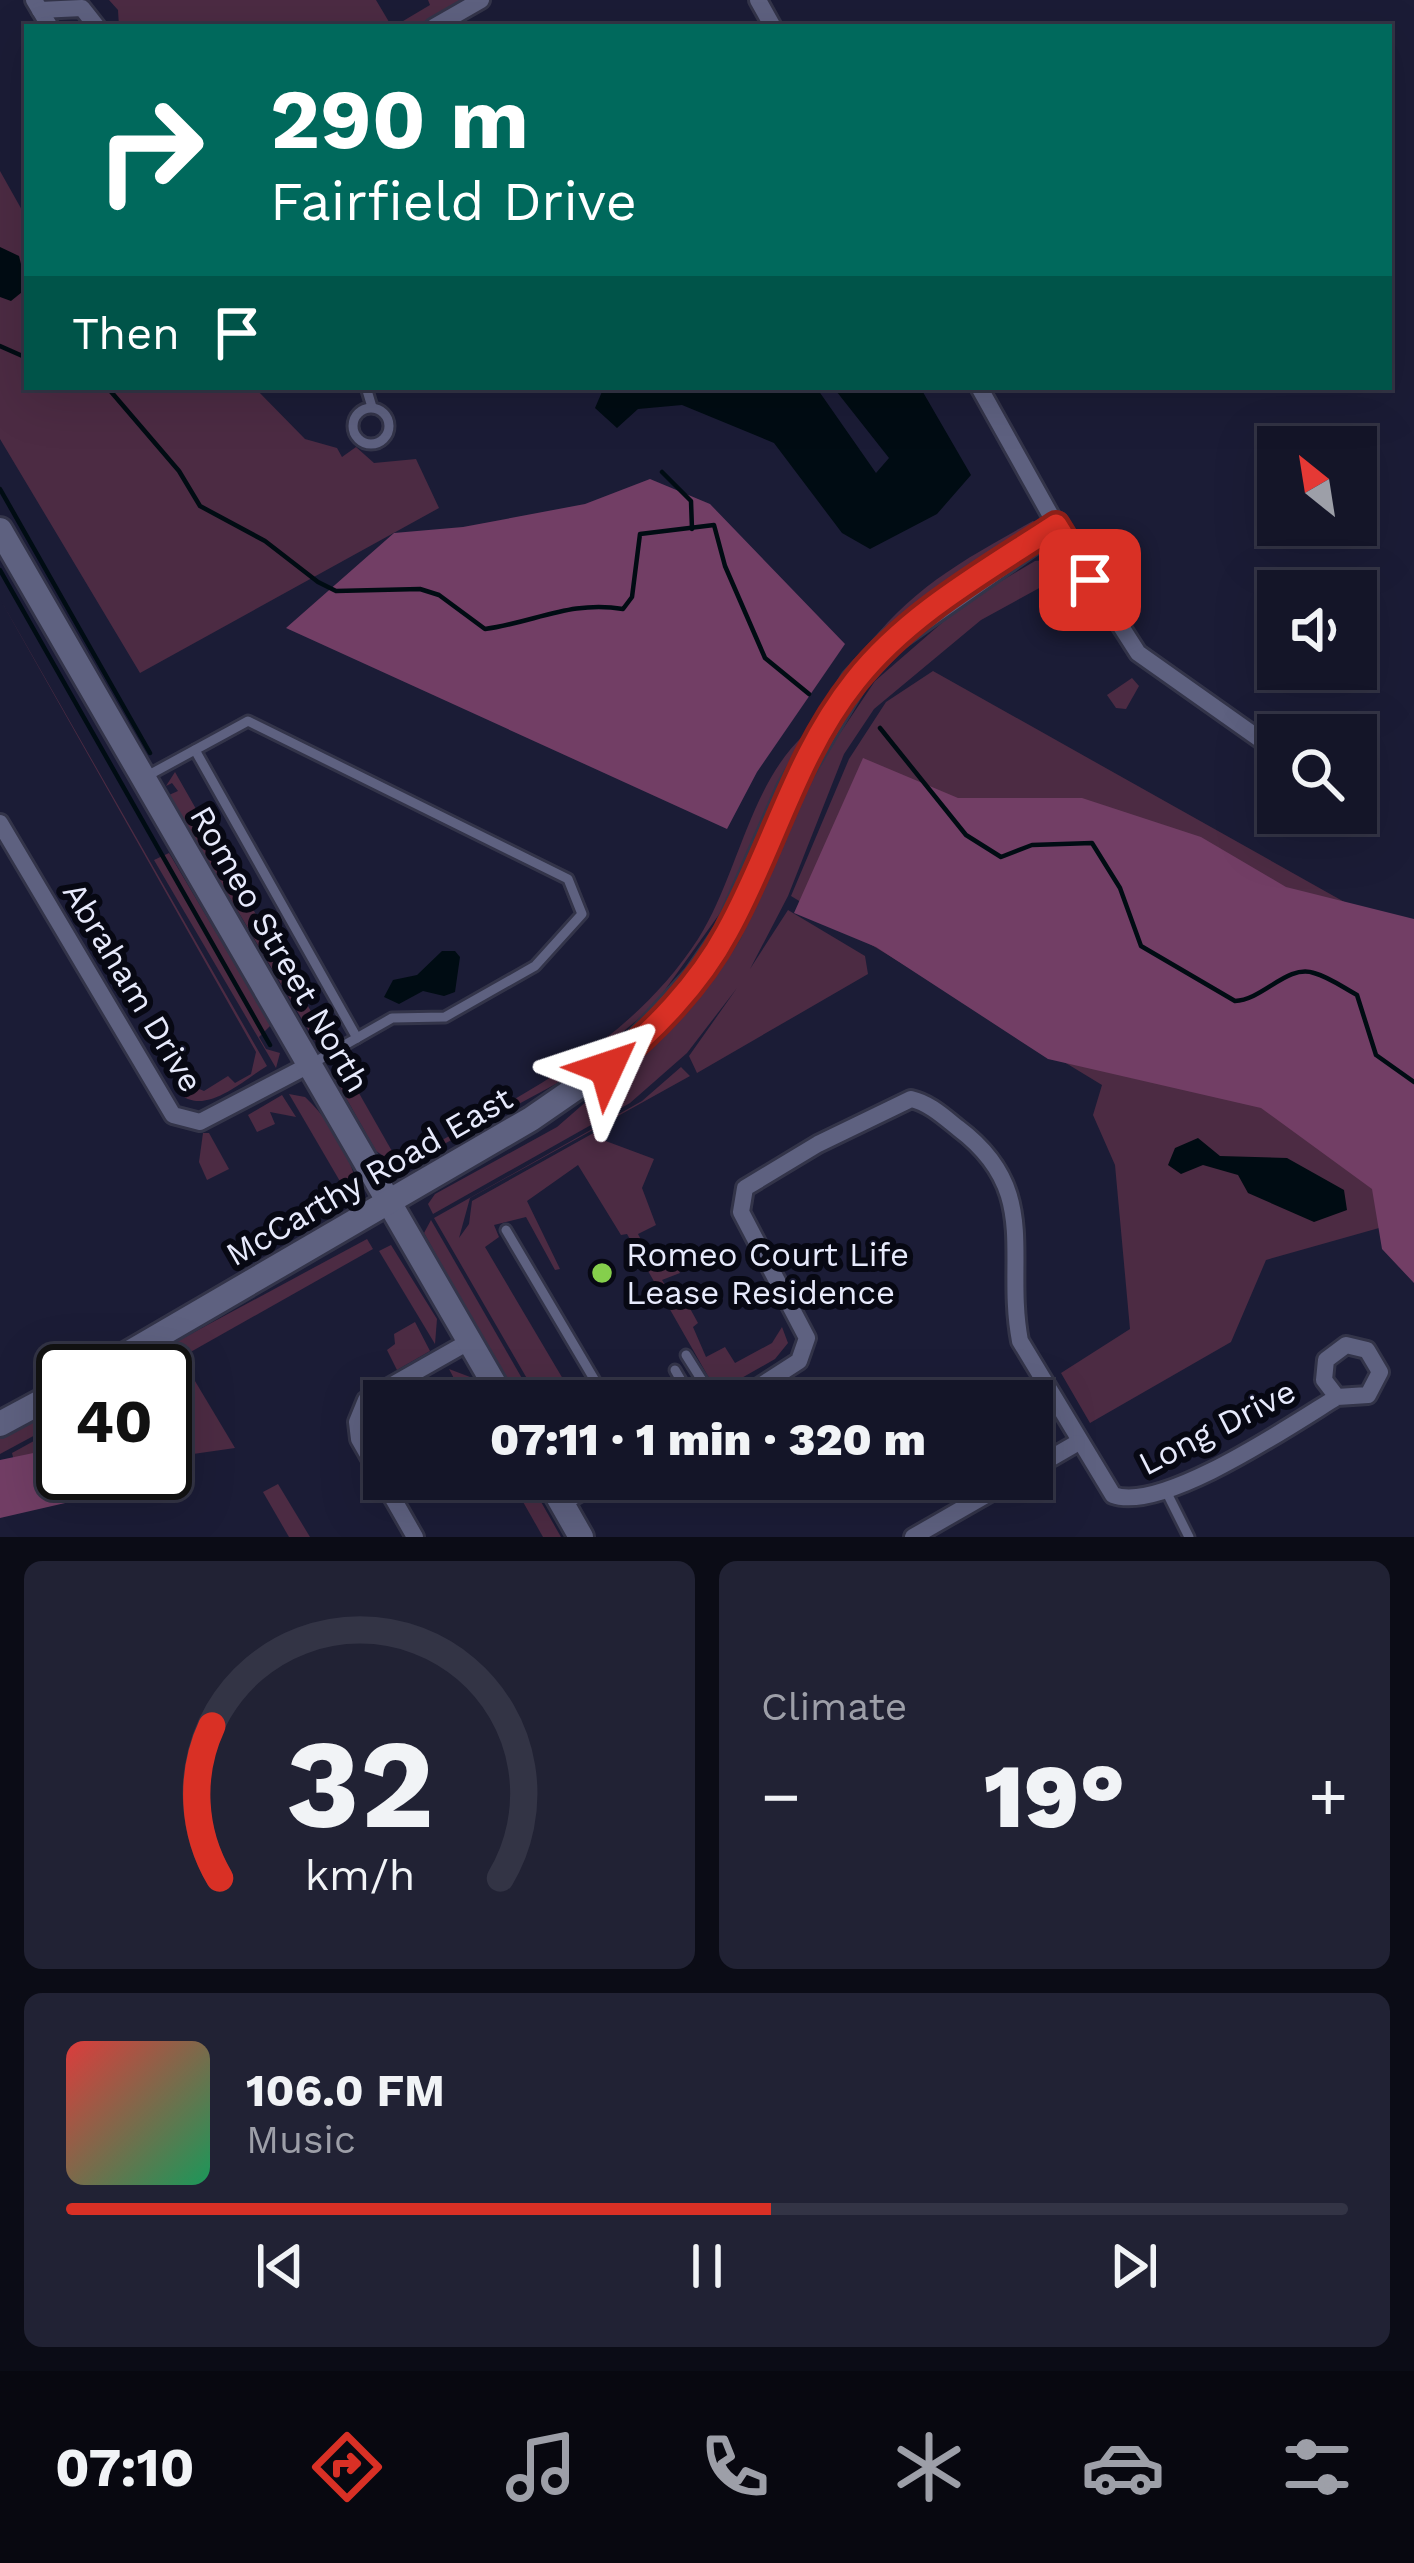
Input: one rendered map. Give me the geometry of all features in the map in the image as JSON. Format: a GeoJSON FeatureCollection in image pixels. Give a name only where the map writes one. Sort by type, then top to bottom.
{"type":"FeatureCollection","features":[{"type":"Feature","properties":{"kind":"street"},"geometry":{"type":"LineString","coordinates":[[439,24],[481,0]]}},
{"type":"Feature","properties":{"kind":"street"},"geometry":{"type":"LineString","coordinates":[[41,12],[82,8],[95,24]]}},
{"type":"Feature","properties":{"kind":"street"},"geometry":{"type":"LineString","coordinates":[[981,390],[1056,525],[1138,653],[1257,737]]}},
{"type":"Feature","properties":{"kind":"street","name":"McCarthy Road East"},"geometry":{"type":"LineString","coordinates":[[145,1344],[586,1085],[661,1019],[727,933],[790,789],[854,681],[892,640],[962,586],[1056,525]]}},
{"type":"Feature","properties":{"kind":"street","name":"Romeo Street North"},"geometry":{"type":"LineString","coordinates":[[0,530],[492,1380]]}},
{"type":"Feature","properties":{"kind":"street","name":"Abraham Drive"},"geometry":{"type":"LineString","coordinates":[[0,823],[173,1115],[200,1122],[308,1065]]}},
{"type":"Feature","properties":{"kind":"street","name":"Long Drive"},"geometry":{"type":"LineString","coordinates":[[769,1380],[799,1360],[807,1338],[741,1212],[745,1188],[848,1128],[911,1099],[923,1102],[980,1144],[1004,1179],[1020,1252],[1015,1312],[1020,1341],[1042,1380]]}},
{"type":"Feature","properties":{"kind":"street"},"geometry":{"type":"LineString","coordinates":[[415,1537],[359,1439],[357,1422],[366,1400],[470,1341]]}},
{"type":"Feature","properties":{"kind":"street","name":"Long Drive"},"geometry":{"type":"LineString","coordinates":[[1053,1400],[1113,1495],[1128,1500],[1167,1493],[1337,1397]]}},
{"type":"Feature","properties":{"kind":"street"},"geometry":{"type":"LineString","coordinates":[[0,1424],[36,1405]]}},
{"type":"Feature","properties":{"kind":"street"},"geometry":{"type":"LineString","coordinates":[[1053,1457],[1077,1443]]}},
{"type":"Feature","properties":{"kind":"street"},"geometry":{"type":"LineString","coordinates":[[560,1500],[581,1537]]}},
{"type":"Feature","properties":{"kind":"street"},"geometry":{"type":"LineString","coordinates":[[562,1503],[567,1500]]}},
{"type":"Feature","properties":{"kind":"street"},"geometry":{"type":"LineString","coordinates":[[917,1536],[978,1500]]}},
{"type":"Feature","properties":{"kind":"lane"},"geometry":{"type":"LineString","coordinates":[[367,390],[372,407],[389,422],[388,434],[374,444],[357,438],[353,427],[356,415],[372,407]]}},
{"type":"Feature","properties":{"kind":"lane"},"geometry":{"type":"LineString","coordinates":[[143,778],[235,726],[253,723],[568,879],[577,890],[582,914],[535,966],[445,1017],[392,1018],[308,1065]]}},
{"type":"Feature","properties":{"kind":"lane"},"geometry":{"type":"LineString","coordinates":[[195,750],[357,1038]]}},
{"type":"Feature","properties":{"kind":"lane"},"geometry":{"type":"LineString","coordinates":[[506,1230],[595,1380]]}},
{"type":"Feature","properties":{"kind":"lane"},"geometry":{"type":"LineString","coordinates":[[686,1355],[702,1380]]}},
{"type":"Feature","properties":{"kind":"lane"},"geometry":{"type":"LineString","coordinates":[[675,1370],[681,1380]]}},
{"type":"Feature","properties":{"kind":"lane"},"geometry":{"type":"LineString","coordinates":[[1167,1493],[1189,1537]]}},
{"type":"Feature","properties":{"kind":"shaded area"},"geometry":{"type":"Polygon","coordinates":[[[109,0],[376,0],[390,24],[119,24],[118,10],[109,0]]]}},
{"type":"Feature","properties":{"kind":"shaded area"},"geometry":{"type":"Polygon","coordinates":[[[428,0],[462,0],[421,24],[398,24],[430,5],[428,0]]]}},
{"type":"Feature","properties":{"kind":"shaded area"},"geometry":{"type":"Polygon","coordinates":[[[0,171],[24,214],[24,390],[257,390],[305,439],[337,448],[342,457],[356,447],[374,463],[416,459],[439,508],[140,673],[0,439],[0,171]]]}},
{"type":"Feature","properties":{"kind":"shaded area"},"geometry":{"type":"Polygon","coordinates":[[[0,247],[19,256],[24,290],[11,301],[0,297],[0,247]]]}},
{"type":"Feature","properties":{"kind":"shaded area"},"geometry":{"type":"Polygon","coordinates":[[[603,390],[818,390],[876,473],[889,458],[835,390],[922,390],[971,475],[937,514],[870,549],[842,533],[774,443],[682,405],[638,409],[617,428],[595,408],[603,390]]]}},
{"type":"Feature","properties":{"kind":"shaded area"},"geometry":{"type":"Polygon","coordinates":[[[650,479],[710,504],[845,644],[757,772],[727,829],[286,628],[394,533],[463,527],[585,504],[650,479]]]}},
{"type":"Feature","properties":{"kind":"shaded area"},"geometry":{"type":"Polygon","coordinates":[[[1033,521],[1027,534],[932,591],[852,668],[891,619],[932,582],[1033,521]]]}},
{"type":"Feature","properties":{"kind":"shaded area"},"geometry":{"type":"Polygon","coordinates":[[[1056,559],[1065,574],[981,620],[874,709],[844,754],[788,896],[750,969],[788,910],[865,956],[868,974],[697,1073],[689,1056],[737,988],[687,1053],[630,1103],[433,1214],[428,1204],[435,1194],[557,1127],[673,1026],[743,931],[812,775],[875,681],[966,602],[1035,561],[1056,559]]]}},
{"type":"Feature","properties":{"kind":"shaded area"},"geometry":{"type":"Polygon","coordinates":[[[0,599],[267,1066],[211,1099],[188,1099],[178,1092],[190,1085],[204,1091],[228,1076],[235,1083],[251,1074],[256,1052],[0,599]]]}},
{"type":"Feature","properties":{"kind":"shaded area"},"geometry":{"type":"Polygon","coordinates":[[[933,671],[1380,922],[1411,1219],[1266,1260],[1231,1342],[1090,1423],[1061,1373],[1130,1329],[1115,1165],[1093,1115],[1102,1085],[791,896],[849,759],[886,702],[933,671]]]}},
{"type":"Feature","properties":{"kind":"shaded area"},"geometry":{"type":"Polygon","coordinates":[[[1132,678],[1139,686],[1126,709],[1116,708],[1107,695],[1132,678]]]}},
{"type":"Feature","properties":{"kind":"shaded area"},"geometry":{"type":"Polygon","coordinates":[[[804,735],[723,909],[652,1008],[565,1079],[407,1164],[406,1160],[567,1067],[604,1040],[670,977],[712,914],[770,780],[804,735]]]}},
{"type":"Feature","properties":{"kind":"shaded area"},"geometry":{"type":"Polygon","coordinates":[[[863,758],[958,798],[1082,798],[1201,837],[1286,887],[1414,919],[1414,1283],[1382,1249],[1372,1189],[1261,1108],[1048,1059],[876,947],[794,913],[863,758]]]}},
{"type":"Feature","properties":{"kind":"shaded area"},"geometry":{"type":"Polygon","coordinates":[[[175,772],[329,1043],[316,1043],[169,795],[178,791],[172,783],[166,786],[175,772]]]}},
{"type":"Feature","properties":{"kind":"shaded area"},"geometry":{"type":"Polygon","coordinates":[[[169,853],[271,1025],[259,1037],[266,1049],[280,1053],[276,1068],[154,860],[169,853]]]}},
{"type":"Feature","properties":{"kind":"shaded area"},"geometry":{"type":"Polygon","coordinates":[[[442,951],[455,951],[460,957],[455,992],[444,996],[423,991],[399,1004],[384,997],[393,980],[417,975],[442,951]]]}},
{"type":"Feature","properties":{"kind":"shaded area"},"geometry":{"type":"Polygon","coordinates":[[[339,1058],[397,1165],[376,1151],[333,1075],[339,1058]]]}},
{"type":"Feature","properties":{"kind":"shaded area"},"geometry":{"type":"Polygon","coordinates":[[[681,1067],[690,1076],[470,1198],[459,1238],[469,1224],[472,1201],[597,1131],[603,1140],[654,1159],[642,1188],[656,1225],[638,1234],[657,1271],[676,1263],[680,1273],[662,1280],[678,1306],[687,1303],[698,1323],[693,1327],[706,1357],[725,1347],[735,1363],[772,1343],[782,1327],[788,1343],[775,1359],[738,1380],[710,1380],[627,1234],[621,1235],[578,1165],[527,1201],[560,1269],[555,1270],[526,1217],[494,1225],[499,1237],[485,1247],[564,1380],[528,1380],[434,1218],[642,1101],[681,1067]]]}},
{"type":"Feature","properties":{"kind":"shaded area"},"geometry":{"type":"Polygon","coordinates":[[[289,1094],[305,1097],[334,1133],[355,1179],[355,1207],[289,1094]]]}},
{"type":"Feature","properties":{"kind":"shaded area"},"geometry":{"type":"Polygon","coordinates":[[[282,1095],[296,1117],[270,1112],[275,1124],[257,1132],[248,1115],[282,1095]]]}},
{"type":"Feature","properties":{"kind":"shaded area"},"geometry":{"type":"Polygon","coordinates":[[[203,1133],[209,1133],[229,1169],[207,1180],[199,1162],[203,1133]]]}},
{"type":"Feature","properties":{"kind":"shaded area"},"geometry":{"type":"Polygon","coordinates":[[[1198,1138],[1220,1156],[1287,1158],[1344,1190],[1347,1210],[1314,1222],[1248,1193],[1238,1175],[1203,1165],[1181,1174],[1168,1165],[1175,1148],[1198,1138]]]}},
{"type":"Feature","properties":{"kind":"shaded area"},"geometry":{"type":"Polygon","coordinates":[[[431,1220],[523,1380],[505,1380],[424,1233],[431,1220]]]}},
{"type":"Feature","properties":{"kind":"shaded area"},"geometry":{"type":"Polygon","coordinates":[[[367,1239],[373,1249],[192,1351],[192,1344],[172,1344],[367,1239]]]}},
{"type":"Feature","properties":{"kind":"shaded area"},"geometry":{"type":"Polygon","coordinates":[[[391,1245],[437,1319],[435,1344],[379,1251],[391,1245]]]}},
{"type":"Feature","properties":{"kind":"shaded area"},"geometry":{"type":"Polygon","coordinates":[[[415,1322],[430,1351],[397,1370],[387,1350],[395,1344],[394,1334],[415,1322]]]}},
{"type":"Feature","properties":{"kind":"shaded area"},"geometry":{"type":"Polygon","coordinates":[[[449,1369],[472,1380],[455,1380],[449,1369]]]}},
{"type":"Feature","properties":{"kind":"shaded area"},"geometry":{"type":"Polygon","coordinates":[[[192,1376],[235,1448],[192,1454],[192,1376]]]}},
{"type":"Feature","properties":{"kind":"shaded area"},"geometry":{"type":"Polygon","coordinates":[[[36,1419],[36,1435],[0,1454],[0,1439],[36,1419]]]}},
{"type":"Feature","properties":{"kind":"shaded area"},"geometry":{"type":"Polygon","coordinates":[[[36,1440],[36,1456],[14,1461],[12,1453],[36,1440]]]}},
{"type":"Feature","properties":{"kind":"shaded area"},"geometry":{"type":"Polygon","coordinates":[[[36,1452],[36,1500],[78,1500],[0,1518],[0,1460],[36,1452]]]}},
{"type":"Feature","properties":{"kind":"shaded area"},"geometry":{"type":"Polygon","coordinates":[[[278,1484],[310,1537],[289,1537],[263,1492],[278,1484]]]}},
{"type":"Feature","properties":{"kind":"shaded area"},"geometry":{"type":"Polygon","coordinates":[[[522,1500],[540,1500],[561,1537],[543,1537],[522,1500]]]}},
{"type":"Feature","properties":{"kind":"waterway"},"geometry":{"type":"LineString","coordinates":[[0,346],[24,357]]}},
{"type":"Feature","properties":{"kind":"waterway"},"geometry":{"type":"LineString","coordinates":[[110,390],[179,471],[200,506],[265,541],[318,582],[336,591],[420,589],[439,595],[485,629],[587,607],[623,609],[632,597],[640,534],[714,525],[725,566],[765,658],[809,694]]}},
{"type":"Feature","properties":{"kind":"waterway"},"geometry":{"type":"LineString","coordinates":[[662,472],[691,501],[692,529]]}},
{"type":"Feature","properties":{"kind":"waterway"},"geometry":{"type":"LineString","coordinates":[[0,489],[150,753]]}},
{"type":"Feature","properties":{"kind":"waterway"},"geometry":{"type":"LineString","coordinates":[[0,570],[270,1045]]}},
{"type":"Feature","properties":{"kind":"waterway"},"geometry":{"type":"LineString","coordinates":[[880,728],[966,835],[1001,857],[1032,845],[1092,843],[1120,888],[1141,946],[1235,1001],[1294,973],[1314,973],[1331,980],[1357,995],[1376,1055],[1414,1082]]}},
{"type":"Feature","properties":{"kind":"place","name":"Romeo Court Life Lease Residence"},"geometry":{"type":"Point","coordinates":[602,1273]}},
{"type":"Feature","properties":{"kind":"route"},"geometry":{"type":"LineString","coordinates":[[607,1068],[661,1019],[727,933],[790,789],[823,729],[854,681],[892,640],[962,586],[1056,525],[1090,580]]}}]}
